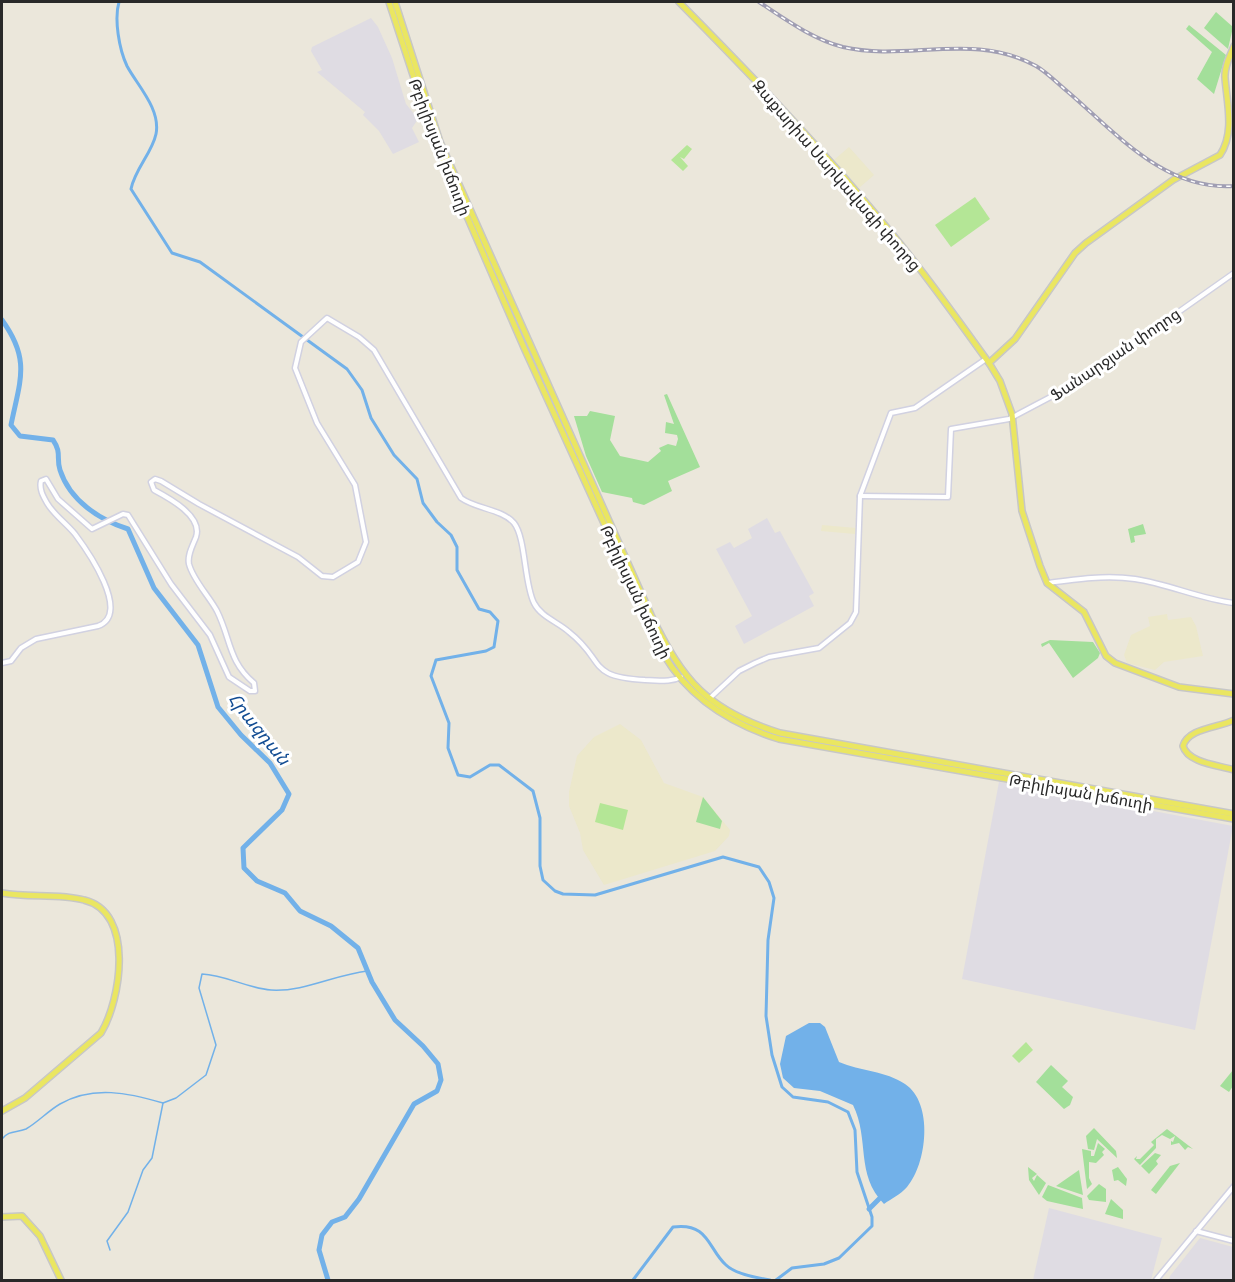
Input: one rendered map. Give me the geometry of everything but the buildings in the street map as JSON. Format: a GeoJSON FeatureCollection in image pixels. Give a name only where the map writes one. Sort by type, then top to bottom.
{"type":"FeatureCollection","features":[{"type":"Feature","properties":{"kind":"main road","name":"Թբիլիսյան խճուղի"},"geometry":{"type":"LineString","coordinates":[[389,2],[431,131],[449,175],[664,655],[682,677],[719,713],[764,734],[786,741],[1233,814]]}},
{"type":"Feature","properties":{"kind":"main road","name":"Թբիլիսյան խճուղի"},"geometry":{"type":"LineString","coordinates":[[394,2],[440,142],[651,615],[682,677],[743,719],[780,732],[933,764]]}},
{"type":"Feature","properties":{"kind":"main road","name":"Զաքարիա Սարկավագի փողոց"},"geometry":{"type":"LineString","coordinates":[[679,2],[763,88],[894,235],[988,361],[1000,381],[1013,418],[1022,511],[1048,583]]}},
{"type":"Feature","properties":{"kind":"main road"},"geometry":{"type":"LineString","coordinates":[[988,361],[1015,339],[1075,253],[1086,243],[1141,206],[1173,180],[1220,154],[1227,141],[1232,98],[1226,70],[1233,46]]}},
{"type":"Feature","properties":{"kind":"main road"},"geometry":{"type":"LineString","coordinates":[[1048,583],[1084,612],[1106,656],[1115,663],[1179,687],[1233,694]]}},
{"type":"Feature","properties":{"kind":"main road"},"geometry":{"type":"LineString","coordinates":[[1233,720],[1189,736],[1183,746],[1186,754],[1233,770]]}},
{"type":"Feature","properties":{"kind":"main road","name":"Թբիլիսյան խճուղի"},"geometry":{"type":"LineString","coordinates":[[997,775],[1233,819]]}},
{"type":"Feature","properties":{"kind":"main road"},"geometry":{"type":"LineString","coordinates":[[2,893],[66,897],[98,905],[111,918],[120,962],[114,1002],[108,1022],[101,1033],[25,1098],[2,1111]]}},
{"type":"Feature","properties":{"kind":"main road"},"geometry":{"type":"LineString","coordinates":[[2,1217],[22,1216],[33,1224],[61,1281]]}},
{"type":"Feature","properties":{"kind":"street","name":"Ֆանարջյան փողոց"},"geometry":{"type":"LineString","coordinates":[[860,496],[948,497],[951,429],[1013,418],[1079,382],[1233,273]]}},
{"type":"Feature","properties":{"kind":"street"},"geometry":{"type":"LineString","coordinates":[[2,663],[11,661],[31,641],[98,626],[110,615],[111,604],[106,586],[74,534],[46,501],[41,481],[44,478],[49,480],[58,499],[79,520],[92,529],[123,514],[128,515],[171,585],[210,635],[229,677],[250,691],[255,691],[254,683],[238,669],[218,612],[189,565],[189,556],[197,535],[195,523],[173,500],[154,490],[151,484],[155,479],[161,481],[199,504],[298,556],[322,576],[333,577],[358,562],[366,542],[358,512],[357,491],[353,479],[317,423],[296,374],[296,357],[301,342],[327,318],[359,337],[374,350],[461,498],[468,503],[507,517],[516,527],[532,597],[537,608],[572,633],[604,672],[627,679],[682,677]]}},
{"type":"Feature","properties":{"kind":"street"},"geometry":{"type":"LineString","coordinates":[[710,698],[739,671],[769,657],[819,648],[835,632],[850,623],[856,612],[860,496],[891,413],[915,408],[988,361]]}},
{"type":"Feature","properties":{"kind":"street"},"geometry":{"type":"LineString","coordinates":[[1048,583],[1102,577],[1136,579],[1205,599],[1233,604]]}},
{"type":"Feature","properties":{"kind":"street"},"geometry":{"type":"LineString","coordinates":[[1157,1281],[1233,1187]]}},
{"type":"Feature","properties":{"kind":"street"},"geometry":{"type":"LineString","coordinates":[[1197,1231],[1233,1240]]}},
{"type":"Feature","properties":{"kind":"shaded area"},"geometry":{"type":"Polygon","coordinates":[[[371,18],[378,27],[392,58],[406,104],[418,119],[412,128],[419,142],[393,154],[379,131],[363,115],[365,112],[317,72],[322,70],[311,51],[312,47],[371,18]]]}},
{"type":"Feature","properties":{"kind":"shaded area"},"geometry":{"type":"Polygon","coordinates":[[[849,147],[874,175],[859,188],[834,160],[849,147]]]}},
{"type":"Feature","properties":{"kind":"shaded area"},"geometry":{"type":"Polygon","coordinates":[[[767,518],[775,533],[780,531],[814,593],[809,596],[814,606],[744,644],[735,626],[752,616],[716,549],[730,542],[734,548],[752,538],[748,529],[767,518]]]}},
{"type":"Feature","properties":{"kind":"shaded area"},"geometry":{"type":"Polygon","coordinates":[[[822,525],[856,528],[855,534],[821,531],[822,525]]]}},
{"type":"Feature","properties":{"kind":"shaded area"},"geometry":{"type":"Polygon","coordinates":[[[1167,614],[1168,620],[1191,617],[1196,626],[1203,656],[1164,662],[1155,670],[1127,663],[1124,655],[1131,635],[1150,626],[1148,617],[1167,614]]]}},
{"type":"Feature","properties":{"kind":"shaded area"},"geometry":{"type":"Polygon","coordinates":[[[620,724],[641,740],[664,783],[703,797],[730,830],[729,836],[715,851],[604,885],[583,850],[580,833],[569,806],[569,792],[577,756],[594,737],[620,724]]]}},
{"type":"Feature","properties":{"kind":"shaded area"},"geometry":{"type":"Polygon","coordinates":[[[999,782],[1233,826],[1195,1030],[962,979],[999,782]]]}},
{"type":"Feature","properties":{"kind":"shaded area"},"geometry":{"type":"Polygon","coordinates":[[[1049,1208],[1162,1238],[1151,1280],[1033,1280],[1049,1208]]]}},
{"type":"Feature","properties":{"kind":"shaded area"},"geometry":{"type":"Polygon","coordinates":[[[1200,1238],[1233,1247],[1233,1280],[1169,1280],[1200,1238]]]}},
{"type":"Feature","properties":{"kind":"green space"},"geometry":{"type":"Polygon","coordinates":[[[1216,12],[1233,27],[1228,49],[1204,28],[1216,12]]]}},
{"type":"Feature","properties":{"kind":"green space"},"geometry":{"type":"Polygon","coordinates":[[[1189,25],[1226,55],[1214,94],[1197,79],[1212,52],[1186,29],[1189,25]]]}},
{"type":"Feature","properties":{"kind":"green space"},"geometry":{"type":"Polygon","coordinates":[[[687,145],[692,149],[684,159],[680,157],[688,166],[683,171],[671,160],[687,145]]]}},
{"type":"Feature","properties":{"kind":"green space"},"geometry":{"type":"Polygon","coordinates":[[[975,197],[990,219],[951,247],[935,225],[975,197]]]}},
{"type":"Feature","properties":{"kind":"green space"},"geometry":{"type":"Polygon","coordinates":[[[667,394],[700,467],[668,481],[672,491],[644,505],[633,502],[632,498],[602,492],[586,456],[574,416],[587,416],[590,411],[615,416],[610,440],[620,456],[648,462],[661,451],[659,448],[668,444],[676,446],[678,439],[677,435],[665,433],[666,422],[674,424],[664,395],[667,394]]]}},
{"type":"Feature","properties":{"kind":"green space"},"geometry":{"type":"Polygon","coordinates":[[[1143,524],[1146,534],[1134,536],[1135,542],[1131,543],[1128,529],[1143,524]]]}},
{"type":"Feature","properties":{"kind":"green space"},"geometry":{"type":"Polygon","coordinates":[[[1050,640],[1093,642],[1100,653],[1098,658],[1073,678],[1049,643],[1042,647],[1041,644],[1050,640]]]}},
{"type":"Feature","properties":{"kind":"green space"},"geometry":{"type":"Polygon","coordinates":[[[703,797],[722,821],[720,829],[696,822],[703,797]]]}},
{"type":"Feature","properties":{"kind":"green space"},"geometry":{"type":"Polygon","coordinates":[[[600,803],[628,810],[623,830],[595,822],[600,803]]]}},
{"type":"Feature","properties":{"kind":"green space"},"geometry":{"type":"Polygon","coordinates":[[[1026,1042],[1033,1050],[1019,1063],[1012,1056],[1026,1042]]]}},
{"type":"Feature","properties":{"kind":"green space"},"geometry":{"type":"Polygon","coordinates":[[[1051,1065],[1068,1081],[1062,1087],[1073,1097],[1070,1105],[1064,1109],[1036,1082],[1051,1065]]]}},
{"type":"Feature","properties":{"kind":"green space"},"geometry":{"type":"Polygon","coordinates":[[[1233,1070],[1233,1086],[1229,1092],[1220,1086],[1233,1070]]]}},
{"type":"Feature","properties":{"kind":"green space"},"geometry":{"type":"Polygon","coordinates":[[[1094,1128],[1116,1151],[1117,1158],[1097,1139],[1094,1150],[1088,1149],[1086,1136],[1094,1128]]]}},
{"type":"Feature","properties":{"kind":"green space"},"geometry":{"type":"Polygon","coordinates":[[[1167,1129],[1193,1149],[1188,1147],[1185,1150],[1179,1143],[1171,1145],[1175,1136],[1170,1139],[1162,1135],[1156,1139],[1156,1148],[1140,1165],[1134,1159],[1137,1156],[1136,1159],[1140,1159],[1154,1145],[1151,1142],[1167,1129]]]}},
{"type":"Feature","properties":{"kind":"green space"},"geometry":{"type":"Polygon","coordinates":[[[1098,1143],[1105,1149],[1102,1152],[1104,1155],[1096,1163],[1089,1162],[1089,1178],[1092,1184],[1087,1189],[1082,1149],[1091,1151],[1091,1156],[1094,1156],[1098,1143]]]}},
{"type":"Feature","properties":{"kind":"green space"},"geometry":{"type":"Polygon","coordinates":[[[1155,1153],[1161,1155],[1156,1161],[1158,1164],[1149,1174],[1141,1166],[1155,1153]]]}},
{"type":"Feature","properties":{"kind":"green space"},"geometry":{"type":"Polygon","coordinates":[[[1180,1163],[1156,1194],[1151,1190],[1170,1166],[1180,1163]]]}},
{"type":"Feature","properties":{"kind":"green space"},"geometry":{"type":"Polygon","coordinates":[[[1028,1167],[1037,1174],[1032,1178],[1034,1181],[1037,1175],[1046,1183],[1039,1195],[1029,1180],[1028,1167]]]}},
{"type":"Feature","properties":{"kind":"green space"},"geometry":{"type":"Polygon","coordinates":[[[1118,1167],[1127,1179],[1126,1186],[1118,1180],[1114,1181],[1112,1170],[1118,1167]]]}},
{"type":"Feature","properties":{"kind":"green space"},"geometry":{"type":"Polygon","coordinates":[[[1079,1170],[1083,1195],[1056,1186],[1079,1170]]]}},
{"type":"Feature","properties":{"kind":"green space"},"geometry":{"type":"Polygon","coordinates":[[[1099,1184],[1106,1189],[1106,1202],[1089,1200],[1087,1196],[1099,1184]]]}},
{"type":"Feature","properties":{"kind":"green space"},"geometry":{"type":"Polygon","coordinates":[[[1048,1185],[1082,1198],[1083,1209],[1047,1201],[1042,1197],[1048,1185]]]}},
{"type":"Feature","properties":{"kind":"green space"},"geometry":{"type":"Polygon","coordinates":[[[1111,1199],[1123,1210],[1123,1219],[1105,1214],[1111,1199]]]}},
{"type":"Feature","properties":{"kind":"water"},"geometry":{"type":"Polygon","coordinates":[[[809,1023],[820,1023],[825,1027],[839,1062],[898,1080],[914,1093],[920,1105],[924,1119],[924,1134],[919,1164],[907,1187],[884,1204],[869,1181],[861,1131],[853,1105],[820,1091],[794,1088],[783,1078],[780,1064],[786,1036],[809,1023]]]}},
{"type":"Feature","properties":{"kind":"waterway"},"geometry":{"type":"LineString","coordinates":[[119,2],[117,25],[122,51],[127,66],[152,107],[157,125],[154,141],[131,189],[172,253],[200,262],[347,369],[362,390],[371,418],[394,455],[417,479],[423,503],[437,522],[451,535],[457,547],[457,570],[479,609],[490,612],[498,621],[494,647],[486,651],[436,660],[431,676],[449,723],[448,748],[458,775],[470,777],[490,765],[499,765],[533,791],[540,818],[540,866],[543,880],[555,891],[563,894],[595,895],[723,857],[759,867],[769,882],[774,898],[768,940],[766,1016],[772,1055],[782,1087],[793,1097],[828,1102],[848,1112],[855,1130],[857,1172],[872,1217],[872,1226],[839,1258],[824,1264],[792,1268],[776,1280]]}},
{"type":"Feature","properties":{"kind":"waterway","name":"Հրազդան"},"geometry":{"type":"LineString","coordinates":[[2,320],[11,334],[20,359],[20,383],[11,425],[20,436],[53,440],[58,452],[60,470],[71,491],[97,515],[128,529],[154,588],[198,645],[218,707],[241,735],[270,763],[289,794],[282,810],[243,848],[244,868],[257,881],[285,893],[300,911],[331,926],[358,948],[372,982],[395,1020],[423,1046],[438,1064],[441,1080],[437,1091],[414,1104],[359,1199],[345,1217],[332,1222],[322,1235],[319,1250],[328,1280]]}},
{"type":"Feature","properties":{"kind":"waterway"},"geometry":{"type":"LineString","coordinates":[[2,1139],[10,1133],[26,1129],[60,1104],[85,1094],[124,1094],[163,1103],[176,1098],[206,1075],[216,1045],[199,988],[202,974],[262,989],[283,990],[367,971]]}},
{"type":"Feature","properties":{"kind":"waterway"},"geometry":{"type":"LineString","coordinates":[[110,1250],[107,1241],[128,1212],[143,1170],[152,1158],[163,1103]]}},
{"type":"Feature","properties":{"kind":"waterway"},"geometry":{"type":"LineString","coordinates":[[869,1209],[879,1199]]}},
{"type":"Feature","properties":{"kind":"waterway"},"geometry":{"type":"LineString","coordinates":[[633,1280],[673,1227],[685,1227],[701,1233],[720,1259],[735,1271],[770,1280]]}},
{"type":"Feature","properties":{"kind":"railway"},"geometry":{"type":"LineString","coordinates":[[759,2],[810,34],[843,47],[867,51],[988,50],[1012,56],[1045,72],[1123,141],[1164,169],[1186,179],[1209,185],[1234,186]]}}]}
